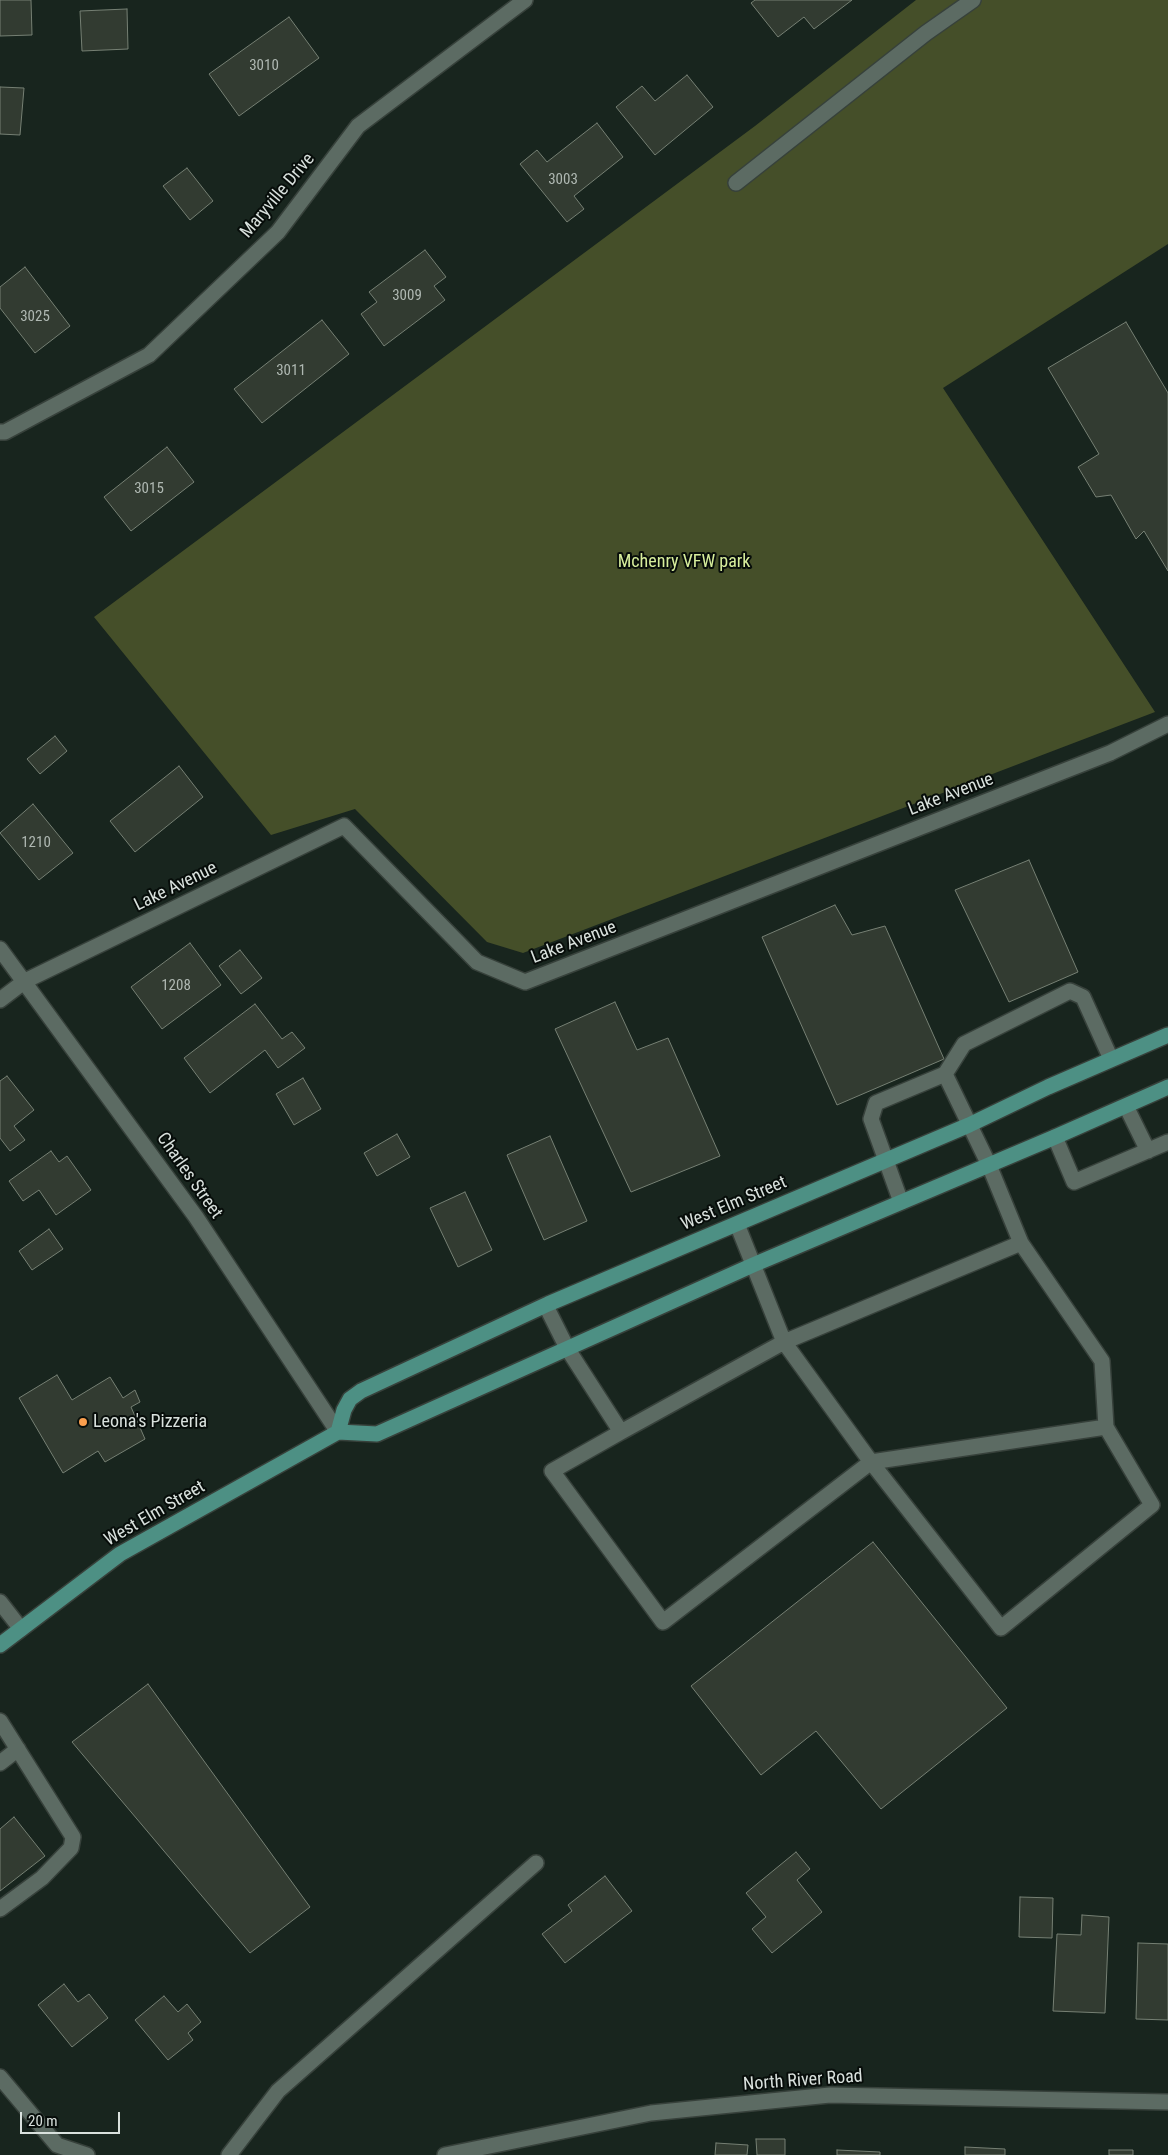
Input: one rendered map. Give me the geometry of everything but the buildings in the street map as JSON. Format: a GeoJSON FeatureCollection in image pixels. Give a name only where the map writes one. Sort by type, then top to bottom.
{"type":"FeatureCollection","features":[{"type":"Feature","properties":{"kind":"main road","name":"West Elm Street"},"geometry":{"type":"LineString","coordinates":[[0,1645],[120,1554],[338,1432],[344,1410],[350,1399],[361,1391],[546,1306],[969,1125],[1111,1059],[1168,1035]]}},
{"type":"Feature","properties":{"kind":"main road"},"geometry":{"type":"LineString","coordinates":[[338,1432],[377,1434],[753,1265],[1168,1087]]}},
{"type":"Feature","properties":{"kind":"street","name":"Maryville Drive"},"geometry":{"type":"LineString","coordinates":[[0,432],[5,432],[149,355],[278,232],[358,126],[525,0]]}},
{"type":"Feature","properties":{"kind":"street"},"geometry":{"type":"LineString","coordinates":[[736,183],[926,33],[972,0]]}},
{"type":"Feature","properties":{"kind":"street","name":"Lake Avenue"},"geometry":{"type":"LineString","coordinates":[[0,1000],[26,982],[344,826],[477,962],[525,982],[1110,753],[1168,724]]}},
{"type":"Feature","properties":{"kind":"street","name":"Charles Street"},"geometry":{"type":"LineString","coordinates":[[0,949],[26,982],[196,1217],[338,1432]]}},
{"type":"Feature","properties":{"kind":"street"},"geometry":{"type":"LineString","coordinates":[[901,1202],[884,1160],[871,1119],[876,1103],[945,1074],[964,1044],[1070,991],[1083,997],[1111,1059]]}},
{"type":"Feature","properties":{"kind":"street"},"geometry":{"type":"LineString","coordinates":[[737,1224],[784,1342],[871,1462],[1001,1628],[1152,1505],[1106,1427],[1102,1361],[1021,1243],[989,1165],[945,1074]]}},
{"type":"Feature","properties":{"kind":"street"},"geometry":{"type":"LineString","coordinates":[[1126,1106],[1148,1151]]}},
{"type":"Feature","properties":{"kind":"street"},"geometry":{"type":"LineString","coordinates":[[1055,1137],[1074,1182],[1168,1142]]}},
{"type":"Feature","properties":{"kind":"street"},"geometry":{"type":"LineString","coordinates":[[1021,1243],[784,1342],[552,1471],[663,1622],[871,1462],[1106,1427]]}},
{"type":"Feature","properties":{"kind":"street"},"geometry":{"type":"LineString","coordinates":[[546,1306],[567,1348],[621,1432]]}},
{"type":"Feature","properties":{"kind":"street"},"geometry":{"type":"LineString","coordinates":[[0,1602],[21,1629]]}},
{"type":"Feature","properties":{"kind":"street"},"geometry":{"type":"LineString","coordinates":[[0,1720],[73,1837],[71,1848],[48,1872],[0,1909]]}},
{"type":"Feature","properties":{"kind":"street"},"geometry":{"type":"LineString","coordinates":[[0,1763],[18,1749]]}},
{"type":"Feature","properties":{"kind":"street"},"geometry":{"type":"LineString","coordinates":[[229,2155],[278,2091],[536,1864]]}},
{"type":"Feature","properties":{"kind":"street"},"geometry":{"type":"LineString","coordinates":[[0,2077],[56,2145],[87,2155]]}},
{"type":"Feature","properties":{"kind":"street","name":"North River Road"},"geometry":{"type":"LineString","coordinates":[[445,2155],[652,2113],[830,2094],[1168,2102]]}},
{"type":"Feature","properties":{"kind":"green space","name":"Mchenry VFW park"},"geometry":{"type":"Polygon","coordinates":[[[916,0],[1168,0],[1168,244],[943,388],[1155,712],[523,953],[487,942],[355,809],[271,835],[94,617],[755,126],[916,0]]]}},
{"type":"Feature","properties":{"kind":"place","name":"Leona's Pizzeria"},"geometry":{"type":"Point","coordinates":[83,1422]}}]}
